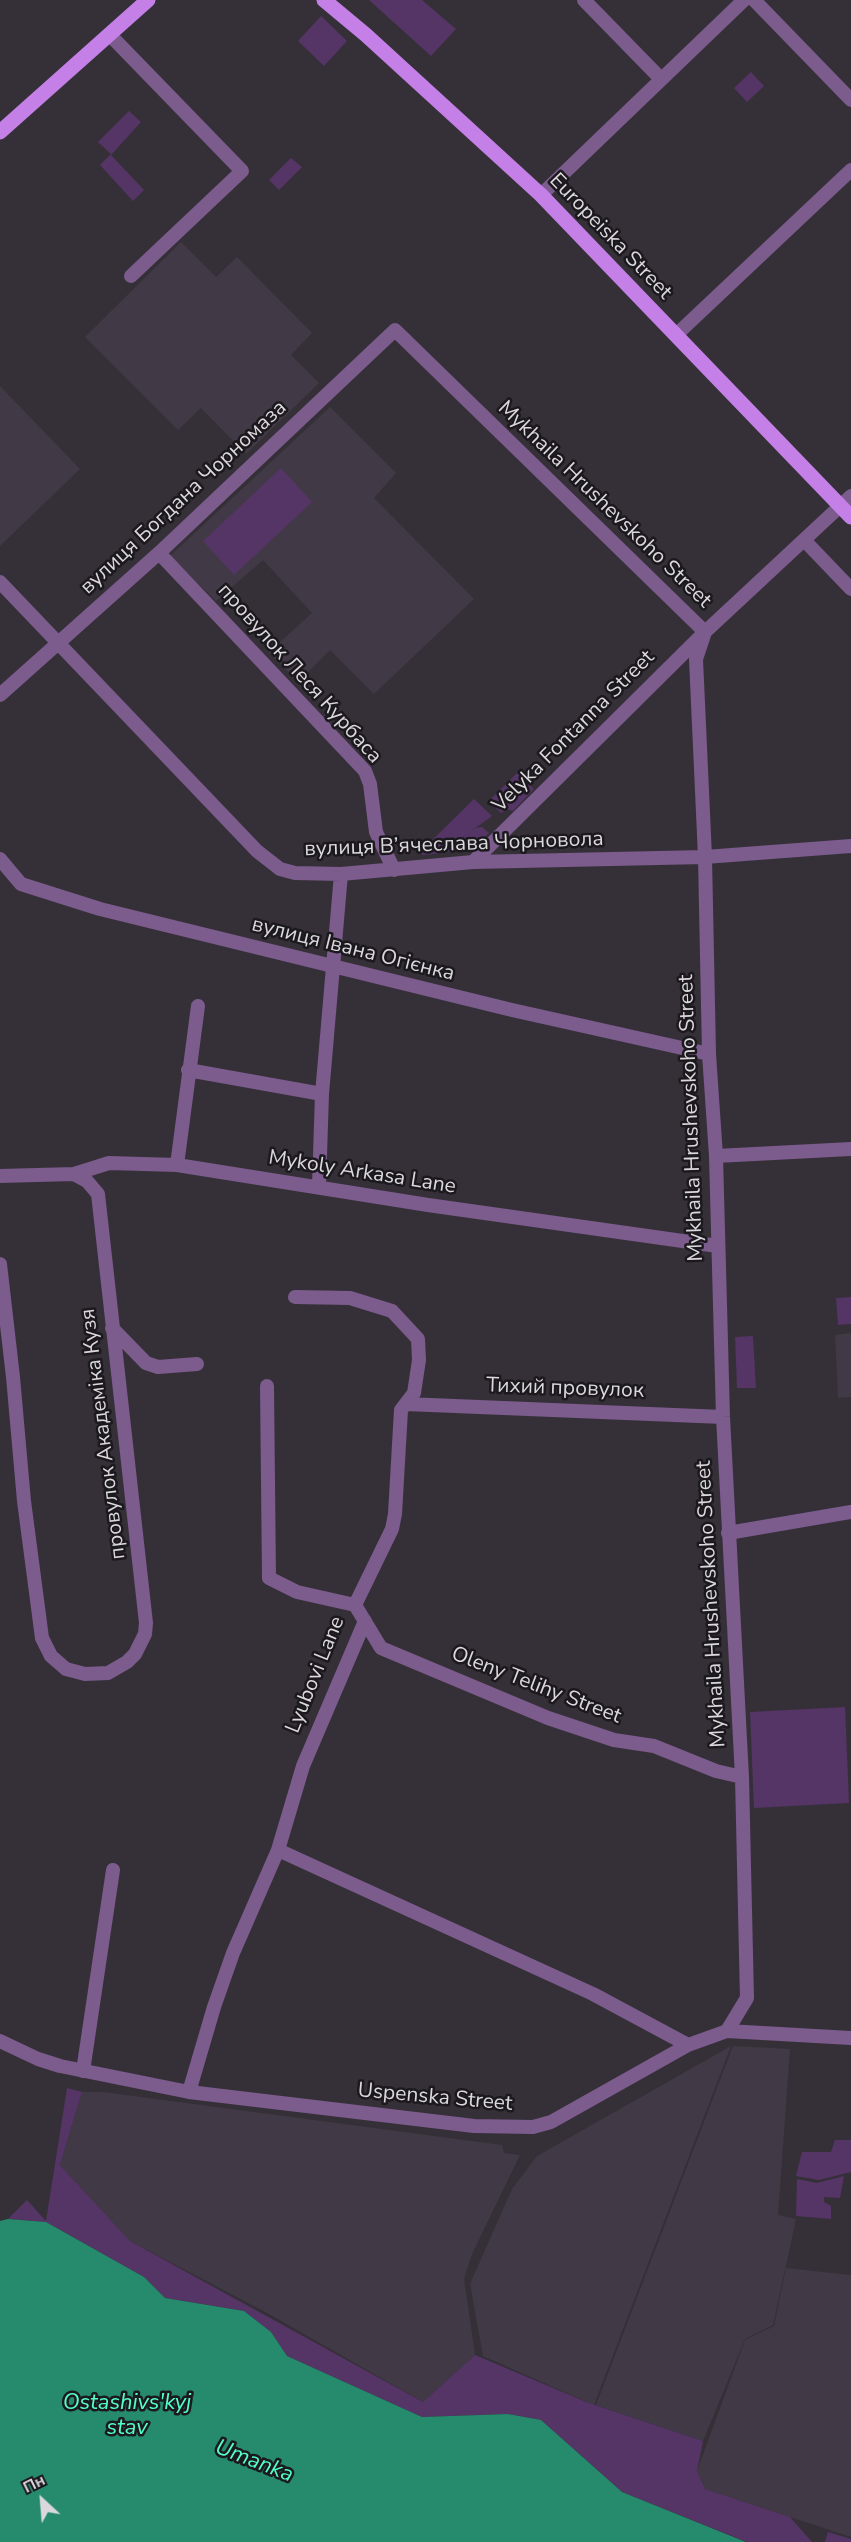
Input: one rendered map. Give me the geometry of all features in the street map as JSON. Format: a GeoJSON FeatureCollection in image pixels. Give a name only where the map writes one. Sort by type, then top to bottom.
{"type":"FeatureCollection","features":[{"type":"Feature","properties":{"kind":"main road"},"geometry":{"type":"LineString","coordinates":[[3,124],[110,35],[148,0]]}},
{"type":"Feature","properties":{"kind":"main road","name":"Europeiska Street"},"geometry":{"type":"LineString","coordinates":[[324,0],[366,35],[541,195],[847,507]]}},
{"type":"Feature","properties":{"kind":"street"},"geometry":{"type":"LineString","coordinates":[[584,0],[661,79]]}},
{"type":"Feature","properties":{"kind":"street"},"geometry":{"type":"LineString","coordinates":[[541,195],[744,0]]}},
{"type":"Feature","properties":{"kind":"street"},"geometry":{"type":"LineString","coordinates":[[754,0],[851,100]]}},
{"type":"Feature","properties":{"kind":"street"},"geometry":{"type":"LineString","coordinates":[[110,35],[242,171],[131,276]]}},
{"type":"Feature","properties":{"kind":"street"},"geometry":{"type":"LineString","coordinates":[[676,335],[851,170]]}},
{"type":"Feature","properties":{"kind":"street","name":"вулиця Богдана Чорномаза"},"geometry":{"type":"LineString","coordinates":[[0,695],[159,553],[395,330]]}},
{"type":"Feature","properties":{"kind":"street","name":"Mykhaila Hrushevskoho Street"},"geometry":{"type":"LineString","coordinates":[[395,330],[705,632],[696,659],[705,857],[709,1054],[716,1156],[723,1417],[742,1777],[747,1998],[728,2031]]}},
{"type":"Feature","properties":{"kind":"street","name":"Velyka Fontanna Street"},"geometry":{"type":"LineString","coordinates":[[473,862],[705,632],[804,540],[847,507]]}},
{"type":"Feature","properties":{"kind":"street"},"geometry":{"type":"LineString","coordinates":[[804,540],[851,589]]}},
{"type":"Feature","properties":{"kind":"street","name":"провулок Леся Курбаса"},"geometry":{"type":"LineString","coordinates":[[159,553],[365,771],[370,784],[376,832],[394,870]]}},
{"type":"Feature","properties":{"kind":"street","name":"вулиця В’ячеслава Чорновола"},"geometry":{"type":"LineString","coordinates":[[0,582],[270,862],[280,869],[295,873],[340,874],[473,862],[705,857],[851,846]]}},
{"type":"Feature","properties":{"kind":"street","name":"вулиця Івана Огієнка"},"geometry":{"type":"LineString","coordinates":[[0,859],[21,884],[100,909],[512,1010],[709,1054]]}},
{"type":"Feature","properties":{"kind":"street"},"geometry":{"type":"LineString","coordinates":[[319,1186],[322,1094],[340,874]]}},
{"type":"Feature","properties":{"kind":"street"},"geometry":{"type":"LineString","coordinates":[[177,1165],[198,1006]]}},
{"type":"Feature","properties":{"kind":"street"},"geometry":{"type":"LineString","coordinates":[[188,1070],[322,1094]]}},
{"type":"Feature","properties":{"kind":"street"},"geometry":{"type":"LineString","coordinates":[[716,1156],[851,1149]]}},
{"type":"Feature","properties":{"kind":"street","name":"Mykoly Arkasa Lane"},"geometry":{"type":"LineString","coordinates":[[0,1176],[74,1174],[109,1163],[177,1165],[428,1205],[718,1246]]}},
{"type":"Feature","properties":{"kind":"street","name":"провулок Академіка Кузя"},"geometry":{"type":"LineString","coordinates":[[0,1264],[25,1511],[42,1638],[58,1663],[75,1673],[96,1675],[108,1673],[127,1662],[141,1645],[146,1623],[98,1194],[87,1180],[74,1174]]}},
{"type":"Feature","properties":{"kind":"street","name":"Lyubovi Lane"},"geometry":{"type":"LineString","coordinates":[[189,2092],[204,2037],[233,1953],[278,1850],[303,1766],[364,1621],[355,1605],[392,1529],[395,1514],[401,1410],[414,1393],[419,1360],[418,1339],[392,1311],[350,1298],[295,1297]]}},
{"type":"Feature","properties":{"kind":"street"},"geometry":{"type":"LineString","coordinates":[[112,1328],[146,1363],[158,1366],[197,1364]]}},
{"type":"Feature","properties":{"kind":"street"},"geometry":{"type":"LineString","coordinates":[[267,1386],[268,1578],[297,1592],[355,1605]]}},
{"type":"Feature","properties":{"kind":"street","name":"Тихий провулок"},"geometry":{"type":"LineString","coordinates":[[406,1404],[723,1417]]}},
{"type":"Feature","properties":{"kind":"street"},"geometry":{"type":"LineString","coordinates":[[728,1533],[851,1512]]}},
{"type":"Feature","properties":{"kind":"street","name":"Oleny Telihy Street"},"geometry":{"type":"LineString","coordinates":[[364,1621],[381,1648],[517,1705],[614,1740],[654,1746],[716,1772],[742,1777]]}},
{"type":"Feature","properties":{"kind":"street"},"geometry":{"type":"LineString","coordinates":[[278,1850],[593,1994],[688,2045]]}},
{"type":"Feature","properties":{"kind":"street"},"geometry":{"type":"LineString","coordinates":[[83,2071],[113,1870]]}},
{"type":"Feature","properties":{"kind":"street","name":"Uspenska Street"},"geometry":{"type":"LineString","coordinates":[[0,2041],[38,2059],[83,2071],[189,2092],[474,2126],[533,2127],[551,2122],[688,2045],[728,2031],[851,2038]]}},
{"type":"Feature","properties":{"kind":"shaded area"},"geometry":{"type":"Polygon","coordinates":[[[369,0],[422,0],[456,29],[431,56],[369,0]]]}},
{"type":"Feature","properties":{"kind":"shaded area"},"geometry":{"type":"Polygon","coordinates":[[[321,16],[347,41],[324,66],[298,41],[321,16]]]}},
{"type":"Feature","properties":{"kind":"shaded area"},"geometry":{"type":"Polygon","coordinates":[[[751,72],[764,86],[747,102],[734,88],[751,72]]]}},
{"type":"Feature","properties":{"kind":"shaded area"},"geometry":{"type":"Polygon","coordinates":[[[129,111],[141,122],[111,155],[144,190],[133,201],[100,165],[111,154],[98,142],[129,111]]]}},
{"type":"Feature","properties":{"kind":"shaded area"},"geometry":{"type":"Polygon","coordinates":[[[291,158],[302,167],[279,190],[269,180],[291,158]]]}},
{"type":"Feature","properties":{"kind":"shaded area"},"geometry":{"type":"Polygon","coordinates":[[[181,242],[216,277],[237,257],[312,333],[291,355],[319,383],[246,454],[201,408],[178,430],[85,337],[181,242]]]}},
{"type":"Feature","properties":{"kind":"shaded area"},"geometry":{"type":"Polygon","coordinates":[[[0,386],[80,469],[0,546],[0,386]]]}},
{"type":"Feature","properties":{"kind":"shaded area"},"geometry":{"type":"Polygon","coordinates":[[[330,407],[396,473],[374,498],[474,599],[374,694],[330,650],[298,682],[269,652],[312,613],[263,560],[216,601],[170,556],[330,407]]]}},
{"type":"Feature","properties":{"kind":"shaded area"},"geometry":{"type":"Polygon","coordinates":[[[281,468],[312,502],[234,575],[203,541],[281,468]]]}},
{"type":"Feature","properties":{"kind":"shaded area"},"geometry":{"type":"Polygon","coordinates":[[[517,773],[534,789],[513,811],[507,809],[501,813],[489,801],[517,773]]]}},
{"type":"Feature","properties":{"kind":"shaded area"},"geometry":{"type":"Polygon","coordinates":[[[474,799],[492,816],[441,853],[423,855],[420,852],[474,799]]]}},
{"type":"Feature","properties":{"kind":"shaded area"},"geometry":{"type":"Polygon","coordinates":[[[482,827],[489,833],[471,850],[444,852],[475,828],[482,827]]]}},
{"type":"Feature","properties":{"kind":"shaded area"},"geometry":{"type":"Polygon","coordinates":[[[851,1297],[851,1324],[838,1325],[836,1298],[851,1297]]]}},
{"type":"Feature","properties":{"kind":"shaded area"},"geometry":{"type":"Polygon","coordinates":[[[851,1333],[851,1397],[838,1398],[835,1335],[851,1333]]]}},
{"type":"Feature","properties":{"kind":"shaded area"},"geometry":{"type":"Polygon","coordinates":[[[753,1336],[756,1388],[737,1388],[735,1337],[753,1336]]]}},
{"type":"Feature","properties":{"kind":"shaded area"},"geometry":{"type":"Polygon","coordinates":[[[845,1707],[849,1803],[754,1808],[750,1712],[845,1707]]]}},
{"type":"Feature","properties":{"kind":"shaded area"},"geometry":{"type":"Polygon","coordinates":[[[731,2046],[594,2405],[483,2356],[470,2284],[512,2189],[537,2156],[731,2046]]]}},
{"type":"Feature","properties":{"kind":"shaded area"},"geometry":{"type":"Polygon","coordinates":[[[733,2046],[790,2049],[778,2215],[796,2219],[773,2325],[745,2339],[703,2441],[596,2405],[733,2046]]]}},
{"type":"Feature","properties":{"kind":"shaded area"},"geometry":{"type":"Polygon","coordinates":[[[67,2088],[82,2092],[60,2165],[130,2241],[423,2402],[475,2355],[589,2403],[703,2441],[697,2471],[705,2489],[790,2517],[812,2542],[747,2542],[622,2492],[541,2420],[508,2414],[422,2417],[287,2356],[271,2332],[244,2311],[165,2298],[144,2277],[46,2222],[8,2219],[27,2200],[46,2221],[67,2088]]]}},
{"type":"Feature","properties":{"kind":"shaded area"},"geometry":{"type":"Polygon","coordinates":[[[82,2092],[103,2092],[502,2145],[504,2153],[520,2155],[472,2254],[464,2279],[475,2355],[423,2402],[269,2314],[130,2241],[60,2165],[82,2092]]]}},
{"type":"Feature","properties":{"kind":"shaded area"},"geometry":{"type":"Polygon","coordinates":[[[835,2140],[851,2140],[851,2172],[819,2180],[796,2176],[802,2152],[831,2152],[835,2140]]]}},
{"type":"Feature","properties":{"kind":"shaded area"},"geometry":{"type":"Polygon","coordinates":[[[844,2176],[840,2198],[824,2197],[824,2202],[831,2206],[831,2219],[796,2216],[797,2179],[817,2183],[844,2176]]]}},
{"type":"Feature","properties":{"kind":"shaded area"},"geometry":{"type":"Polygon","coordinates":[[[786,2268],[851,2275],[851,2537],[705,2489],[697,2471],[745,2340],[774,2326],[786,2268]]]}},
{"type":"Feature","properties":{"kind":"shaded area"},"geometry":{"type":"Polygon","coordinates":[[[828,2532],[851,2539],[851,2542],[825,2542],[828,2532]]]}},
{"type":"Feature","properties":{"kind":"water","name":"Ostashivs'kyj stav"},"geometry":{"type":"Polygon","coordinates":[[[8,2219],[46,2222],[144,2277],[165,2298],[244,2311],[271,2332],[287,2356],[422,2417],[508,2414],[541,2420],[622,2492],[746,2542],[0,2542],[0,2221],[8,2219]]]}},
{"type":"Feature","properties":{"kind":"water label","name":"Umanka"},"geometry":{"type":"Point","coordinates":[254,2462]}}]}
